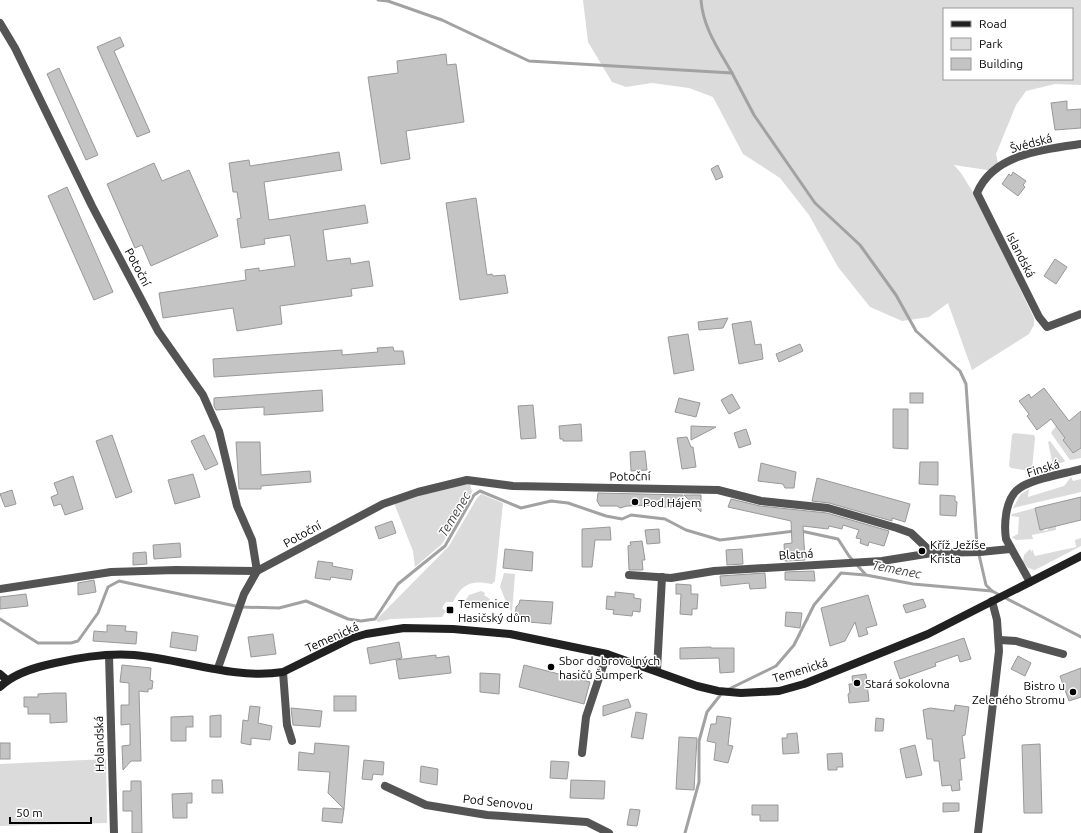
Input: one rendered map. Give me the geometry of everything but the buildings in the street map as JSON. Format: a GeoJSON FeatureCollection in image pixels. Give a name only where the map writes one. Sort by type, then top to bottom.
{"type":"FeatureCollection","features":[{"type":"Feature","properties":{"kind":"street","name":"Potoční"},"geometry":{"type":"LineString","coordinates":[[0,23],[15,48],[92,206],[158,331],[203,395],[219,431],[237,506],[252,540],[256,571]]}},
{"type":"Feature","properties":{"kind":"street","name":"Švédská"},"geometry":{"type":"LineString","coordinates":[[977,193],[982,180],[1004,163],[1023,155],[1081,144]]}},
{"type":"Feature","properties":{"kind":"street","name":"Islandská"},"geometry":{"type":"LineString","coordinates":[[977,193],[1039,317],[1047,326],[1081,314]]}},
{"type":"Feature","properties":{"kind":"street","name":"Finská"},"geometry":{"type":"LineString","coordinates":[[1030,582],[1010,549],[1005,532],[1007,512],[1012,497],[1015,492],[1026,485],[1081,469]]}},
{"type":"Feature","properties":{"kind":"street","name":"Potoční"},"geometry":{"type":"LineString","coordinates":[[0,589],[111,572],[176,570],[256,571],[383,504],[418,492],[467,480],[520,486],[718,490],[761,501],[828,508],[897,528],[911,533],[932,553]]}},
{"type":"Feature","properties":{"kind":"street"},"geometry":{"type":"LineString","coordinates":[[932,553],[980,552],[1010,549]]}},
{"type":"Feature","properties":{"kind":"street","name":"Blatná"},"geometry":{"type":"LineString","coordinates":[[629,575],[671,578],[714,571],[882,561],[932,553]]}},
{"type":"Feature","properties":{"kind":"street","name":"Temenická"},"geometry":{"type":"LineString","coordinates":[[7,680],[46,665],[88,657],[109,655],[134,655],[259,675],[283,672],[352,638],[366,634],[404,628],[510,634],[607,654],[657,670],[697,686],[718,691],[741,693],[779,691],[804,684],[880,655],[928,634],[1081,556]]}},
{"type":"Feature","properties":{"kind":"street"},"geometry":{"type":"LineString","coordinates":[[218,668],[240,608],[256,571]]}},
{"type":"Feature","properties":{"kind":"street"},"geometry":{"type":"LineString","coordinates":[[657,670],[662,577]]}},
{"type":"Feature","properties":{"kind":"street"},"geometry":{"type":"LineString","coordinates":[[978,833],[1000,640],[994,600]]}},
{"type":"Feature","properties":{"kind":"street"},"geometry":{"type":"LineString","coordinates":[[1000,640],[1016,641],[1063,654]]}},
{"type":"Feature","properties":{"kind":"street"},"geometry":{"type":"LineString","coordinates":[[582,754],[586,717],[607,654]]}},
{"type":"Feature","properties":{"kind":"street","name":"Holandská"},"geometry":{"type":"LineString","coordinates":[[109,655],[114,833]]}},
{"type":"Feature","properties":{"kind":"street"},"geometry":{"type":"LineString","coordinates":[[283,672],[288,725],[292,741]]}},
{"type":"Feature","properties":{"kind":"street"},"geometry":{"type":"LineString","coordinates":[[0,674],[7,680],[0,687]]}},
{"type":"Feature","properties":{"kind":"street","name":"Pod Senovou"},"geometry":{"type":"LineString","coordinates":[[386,786],[426,805],[487,815],[587,822],[609,833]]}},
{"type":"Feature","properties":{"kind":"green space"},"geometry":{"type":"Polygon","coordinates":[[[583,0],[1081,0],[1081,85],[1055,84],[1026,91],[1016,105],[996,154],[1000,172],[954,165],[961,173],[974,194],[1034,318],[1034,325],[1029,334],[972,370],[948,303],[929,317],[902,321],[870,307],[838,267],[809,215],[780,178],[743,154],[713,97],[689,88],[652,83],[626,87],[612,82],[588,42],[583,0]]]}},
{"type":"Feature","properties":{"kind":"green space"},"geometry":{"type":"Polygon","coordinates":[[[1056,426],[1065,438],[1063,440],[1073,453],[1081,448],[1081,458],[1070,460],[1051,433],[1056,426]]]}},
{"type":"Feature","properties":{"kind":"green space"},"geometry":{"type":"Polygon","coordinates":[[[1014,433],[1034,435],[1032,469],[1030,471],[1011,468],[1009,466],[1012,435],[1014,433]]]}},
{"type":"Feature","properties":{"kind":"green space"},"geometry":{"type":"Polygon","coordinates":[[[1050,441],[1065,461],[1064,462],[1053,465],[1048,442],[1050,441]]]}},
{"type":"Feature","properties":{"kind":"green space"},"geometry":{"type":"Polygon","coordinates":[[[1071,477],[1073,481],[1081,479],[1081,492],[1013,508],[1021,494],[1029,489],[1028,497],[1064,486],[1071,477]]]}},
{"type":"Feature","properties":{"kind":"green space"},"geometry":{"type":"Polygon","coordinates":[[[470,483],[472,492],[442,544],[415,567],[413,551],[394,503],[420,494],[470,483]]]}},
{"type":"Feature","properties":{"kind":"green space"},"geometry":{"type":"Polygon","coordinates":[[[481,494],[503,503],[495,581],[492,584],[479,582],[468,584],[460,591],[453,602],[446,602],[442,608],[446,611],[442,617],[391,619],[378,622],[376,620],[449,546],[477,498],[481,494]]]}},
{"type":"Feature","properties":{"kind":"green space"},"geometry":{"type":"Polygon","coordinates":[[[1035,508],[1040,530],[1048,530],[1048,528],[1056,526],[1056,530],[1032,535],[1033,539],[1016,540],[1012,537],[1018,534],[1019,517],[1011,516],[1012,514],[1035,508]]]}},
{"type":"Feature","properties":{"kind":"green space"},"geometry":{"type":"Polygon","coordinates":[[[1081,538],[1081,546],[1035,570],[1028,568],[1023,562],[1024,555],[1030,549],[1032,552],[1032,549],[1035,556],[1076,547],[1075,540],[1081,538]]]}},
{"type":"Feature","properties":{"kind":"green space"},"geometry":{"type":"Polygon","coordinates":[[[504,573],[515,574],[512,612],[500,587],[504,573]]]}},
{"type":"Feature","properties":{"kind":"green space"},"geometry":{"type":"Polygon","coordinates":[[[481,591],[490,599],[488,606],[467,605],[465,601],[469,595],[481,591]]]}},
{"type":"Feature","properties":{"kind":"green space"},"geometry":{"type":"Polygon","coordinates":[[[106,759],[107,823],[0,826],[0,764],[106,759]]]}},
{"type":"Feature","properties":{"kind":"waterway"},"geometry":{"type":"LineString","coordinates":[[378,0],[388,1],[442,20],[529,61],[732,73],[754,115],[815,203],[860,245],[896,295],[916,331],[960,371],[966,384],[977,546],[986,585],[992,591]]}},
{"type":"Feature","properties":{"kind":"waterway"},"geometry":{"type":"LineString","coordinates":[[701,0],[702,10],[708,29],[732,73]]}},
{"type":"Feature","properties":{"kind":"waterway","name":"Temenec"},"geometry":{"type":"LineString","coordinates":[[0,619],[38,643],[71,643],[78,641],[98,613],[108,587],[119,581],[240,607],[279,608],[306,601],[348,619],[361,621],[375,619],[398,584],[445,546],[474,495],[480,491],[521,508],[551,501],[568,503],[606,516],[622,519],[631,515],[665,519],[686,530],[720,540],[795,531]]}},
{"type":"Feature","properties":{"kind":"waterway","name":"Temenec"},"geometry":{"type":"LineString","coordinates":[[801,531],[838,539],[849,556],[866,575],[913,584],[992,591],[1081,637]]}},
{"type":"Feature","properties":{"kind":"waterway"},"geometry":{"type":"LineString","coordinates":[[729,689],[776,666],[794,645],[814,605],[841,573],[865,575]]}},
{"type":"Feature","properties":{"kind":"waterway"},"geometry":{"type":"LineString","coordinates":[[685,833],[699,782],[699,741],[707,712],[722,693]]}},
{"type":"Feature","properties":{"kind":"place","name":"Pod Hájem"},"geometry":{"type":"Point","coordinates":[635,502]}},
{"type":"Feature","properties":{"kind":"place","name":"Kříž Ježíše Krista"},"geometry":{"type":"Point","coordinates":[922,551]}},
{"type":"Feature","properties":{"kind":"place","name":"Temenice Hasičský dům"},"geometry":{"type":"Point","coordinates":[450,610]}},
{"type":"Feature","properties":{"kind":"place","name":"Sbor dobrovolných hasičů Šumperk"},"geometry":{"type":"Point","coordinates":[551,667]}},
{"type":"Feature","properties":{"kind":"place","name":"Stará sokolovna"},"geometry":{"type":"Point","coordinates":[857,683]}},
{"type":"Feature","properties":{"kind":"place","name":"Bistro u Zeleného Stromu"},"geometry":{"type":"Point","coordinates":[1073,692]}}]}
